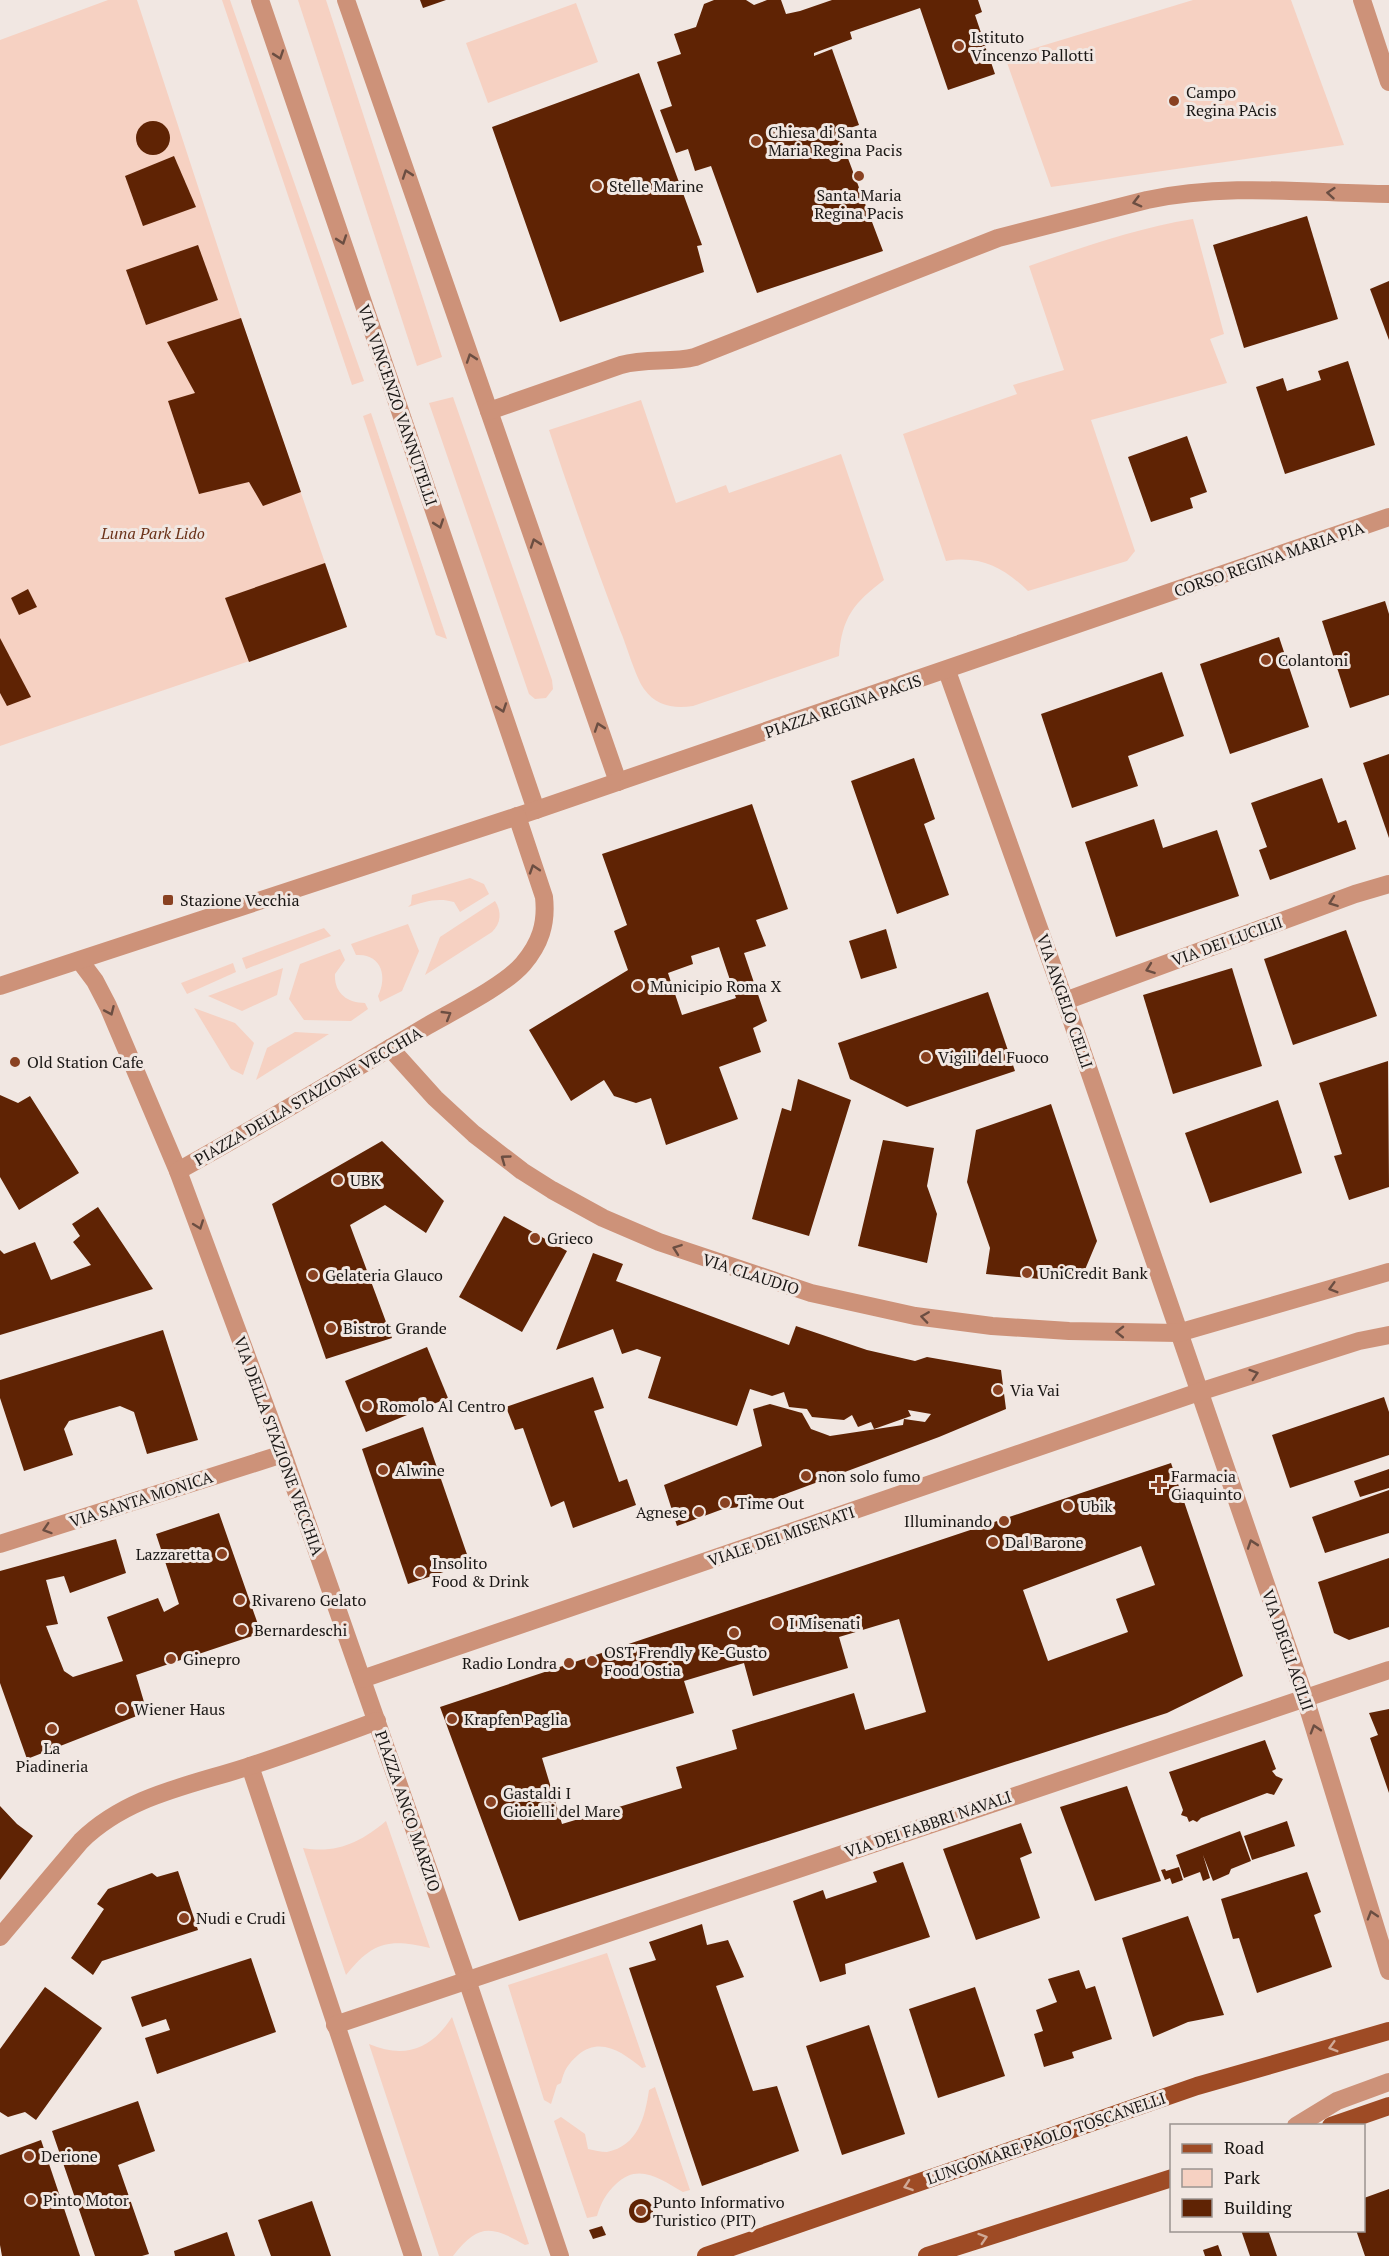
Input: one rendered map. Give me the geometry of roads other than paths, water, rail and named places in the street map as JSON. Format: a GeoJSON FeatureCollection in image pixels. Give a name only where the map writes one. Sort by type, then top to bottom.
{"type":"FeatureCollection","features":[{"type":"Feature","properties":{"kind":"main road","name":"LUNGOMARE PAOLO TOSCANELLI"},"geometry":{"type":"LineString","coordinates":[[706,2256],[1197,2086],[1389,2031]]}},
{"type":"Feature","properties":{"kind":"main road"},"geometry":{"type":"LineString","coordinates":[[1337,2124],[1389,2106]]}},
{"type":"Feature","properties":{"kind":"main road"},"geometry":{"type":"LineString","coordinates":[[927,2256],[1170,2179]]}},
{"type":"Feature","properties":{"kind":"street","name":"VIA VINCENZO VANNUTELLI"},"geometry":{"type":"LineString","coordinates":[[260,0],[536,810]]}},
{"type":"Feature","properties":{"kind":"street"},"geometry":{"type":"LineString","coordinates":[[346,0],[618,782]]}},
{"type":"Feature","properties":{"kind":"street"},"geometry":{"type":"LineString","coordinates":[[1362,0],[1389,82]]}},
{"type":"Feature","properties":{"kind":"street"},"geometry":{"type":"LineString","coordinates":[[489,411],[621,365],[643,360],[680,360],[695,357],[998,238],[1147,200],[1194,192],[1261,189],[1389,194]]}},
{"type":"Feature","properties":{"kind":"street","name":"CORSO REGINA MARIA PIA"},"geometry":{"type":"LineString","coordinates":[[1149,601],[1389,517]]}},
{"type":"Feature","properties":{"kind":"street","name":"PIAZZA REGINA PACIS"},"geometry":{"type":"LineString","coordinates":[[536,810],[1149,601]]}},
{"type":"Feature","properties":{"kind":"street","name":"VIA ANGELO CELLI"},"geometry":{"type":"LineString","coordinates":[[947,670],[1065,1001],[1178,1333]]}},
{"type":"Feature","properties":{"kind":"street"},"geometry":{"type":"LineString","coordinates":[[0,986],[536,810]]}},
{"type":"Feature","properties":{"kind":"street","name":"PIAZZA DELLA STAZIONE VECCHIA"},"geometry":{"type":"LineString","coordinates":[[80,961],[95,981],[108,1006],[178,1171],[506,979],[521,966],[538,943],[545,919],[544,897],[517,816]]}},
{"type":"Feature","properties":{"kind":"street","name":"VIA DEI LUCILII"},"geometry":{"type":"LineString","coordinates":[[1065,1001],[1347,897],[1389,884]]}},
{"type":"Feature","properties":{"kind":"street","name":"VIA CLAUDIO"},"geometry":{"type":"LineString","coordinates":[[390,1048],[456,1118],[494,1151],[522,1171],[603,1218],[699,1257],[811,1293],[915,1316],[1018,1328],[1178,1333],[1389,1272]]}},
{"type":"Feature","properties":{"kind":"street","name":"VIA DELLA STAZIONE VECCHIA"},"geometry":{"type":"LineString","coordinates":[[178,1171],[283,1454],[377,1721]]}},
{"type":"Feature","properties":{"kind":"street","name":"VIA DEGLI ACILII"},"geometry":{"type":"LineString","coordinates":[[1178,1333],[1305,1698],[1389,1971]]}},
{"type":"Feature","properties":{"kind":"street","name":"VIALE DEI MISENATI"},"geometry":{"type":"LineString","coordinates":[[362,1679],[1199,1392],[1359,1341],[1389,1335]]}},
{"type":"Feature","properties":{"kind":"street","name":"VIA SANTA MONICA"},"geometry":{"type":"LineString","coordinates":[[0,1544],[283,1454]]}},
{"type":"Feature","properties":{"kind":"street","name":"VIA DEI FABBRI NAVALI"},"geometry":{"type":"LineString","coordinates":[[467,1980],[1389,1670]]}},
{"type":"Feature","properties":{"kind":"street","name":"PIAZZA ANCO MARZIO"},"geometry":{"type":"LineString","coordinates":[[0,1937],[81,1841],[107,1819],[146,1798],[250,1766],[377,1721],[560,2256]]}},
{"type":"Feature","properties":{"kind":"street"},"geometry":{"type":"LineString","coordinates":[[250,1766],[334,2025],[413,2256]]}},
{"type":"Feature","properties":{"kind":"street"},"geometry":{"type":"LineString","coordinates":[[334,2025],[467,1980]]}},
{"type":"Feature","properties":{"kind":"street"},"geometry":{"type":"LineString","coordinates":[[1299,2124],[1337,2101],[1389,2082]]}},
{"type":"Feature","properties":{"kind":"place","name":"Istituto Vincenzo Pallotti"},"geometry":{"type":"Point","coordinates":[959,46]}},
{"type":"Feature","properties":{"kind":"place","name":"Campo Regina PAcis"},"geometry":{"type":"Point","coordinates":[1174,101]}},
{"type":"Feature","properties":{"kind":"place","name":"Chiesa di Santa Maria Regina Pacis"},"geometry":{"type":"Point","coordinates":[756,141]}},
{"type":"Feature","properties":{"kind":"place","name":"Santa Maria Regina Pacis"},"geometry":{"type":"Point","coordinates":[859,176]}},
{"type":"Feature","properties":{"kind":"place","name":"Stelle Marine"},"geometry":{"type":"Point","coordinates":[597,186]}},
{"type":"Feature","properties":{"kind":"place","name":"Colantoni"},"geometry":{"type":"Point","coordinates":[1266,660]}},
{"type":"Feature","properties":{"kind":"place","name":"Stazione Vecchia"},"geometry":{"type":"Point","coordinates":[168,900]}},
{"type":"Feature","properties":{"kind":"place","name":"Municipio Roma X"},"geometry":{"type":"Point","coordinates":[638,986]}},
{"type":"Feature","properties":{"kind":"place","name":"Vigili del Fuoco"},"geometry":{"type":"Point","coordinates":[926,1057]}},
{"type":"Feature","properties":{"kind":"place","name":"Old Station Cafe"},"geometry":{"type":"Point","coordinates":[15,1062]}},
{"type":"Feature","properties":{"kind":"place","name":"UBK"},"geometry":{"type":"Point","coordinates":[338,1180]}},
{"type":"Feature","properties":{"kind":"place","name":"Grieco"},"geometry":{"type":"Point","coordinates":[535,1238]}},
{"type":"Feature","properties":{"kind":"place","name":"UniCredit Bank"},"geometry":{"type":"Point","coordinates":[1027,1273]}},
{"type":"Feature","properties":{"kind":"place","name":"Gelateria Glauco"},"geometry":{"type":"Point","coordinates":[313,1275]}},
{"type":"Feature","properties":{"kind":"place","name":"Bistrot Grande"},"geometry":{"type":"Point","coordinates":[331,1328]}},
{"type":"Feature","properties":{"kind":"place","name":"Via Vai"},"geometry":{"type":"Point","coordinates":[998,1390]}},
{"type":"Feature","properties":{"kind":"place","name":"Romolo Al Centro"},"geometry":{"type":"Point","coordinates":[367,1406]}},
{"type":"Feature","properties":{"kind":"place","name":"Alwine"},"geometry":{"type":"Point","coordinates":[383,1470]}},
{"type":"Feature","properties":{"kind":"place","name":"non solo fumo"},"geometry":{"type":"Point","coordinates":[806,1476]}},
{"type":"Feature","properties":{"kind":"place","name":"Farmacia Giaquinto"},"geometry":{"type":"Point","coordinates":[1159,1485]}},
{"type":"Feature","properties":{"kind":"place","name":"Time Out"},"geometry":{"type":"Point","coordinates":[725,1503]}},
{"type":"Feature","properties":{"kind":"place","name":"Ubik"},"geometry":{"type":"Point","coordinates":[1068,1506]}},
{"type":"Feature","properties":{"kind":"place","name":"Agnese"},"geometry":{"type":"Point","coordinates":[699,1512]}},
{"type":"Feature","properties":{"kind":"place","name":"Illuminando"},"geometry":{"type":"Point","coordinates":[1004,1521]}},
{"type":"Feature","properties":{"kind":"place","name":"Dal Barone"},"geometry":{"type":"Point","coordinates":[993,1542]}},
{"type":"Feature","properties":{"kind":"place","name":"Lazzaretta"},"geometry":{"type":"Point","coordinates":[222,1554]}},
{"type":"Feature","properties":{"kind":"place","name":"Insolito Food & Drink"},"geometry":{"type":"Point","coordinates":[420,1572]}},
{"type":"Feature","properties":{"kind":"place","name":"Rivareno Gelato"},"geometry":{"type":"Point","coordinates":[240,1600]}},
{"type":"Feature","properties":{"kind":"place","name":"I Misenati"},"geometry":{"type":"Point","coordinates":[777,1623]}},
{"type":"Feature","properties":{"kind":"place","name":"Bernardeschi"},"geometry":{"type":"Point","coordinates":[242,1630]}},
{"type":"Feature","properties":{"kind":"place","name":"Ke-Gusto"},"geometry":{"type":"Point","coordinates":[734,1633]}},
{"type":"Feature","properties":{"kind":"place","name":"Ginepro"},"geometry":{"type":"Point","coordinates":[171,1659]}},
{"type":"Feature","properties":{"kind":"place","name":"OST Frendly Food Ostia"},"geometry":{"type":"Point","coordinates":[592,1661]}},
{"type":"Feature","properties":{"kind":"place","name":"Radio Londra"},"geometry":{"type":"Point","coordinates":[569,1663]}},
{"type":"Feature","properties":{"kind":"place","name":"Wiener Haus"},"geometry":{"type":"Point","coordinates":[122,1709]}},
{"type":"Feature","properties":{"kind":"place","name":"Krapfen Paglia"},"geometry":{"type":"Point","coordinates":[452,1719]}},
{"type":"Feature","properties":{"kind":"place","name":"La Piadineria"},"geometry":{"type":"Point","coordinates":[52,1729]}},
{"type":"Feature","properties":{"kind":"place","name":"Gastaldi I Gioielli del Mare"},"geometry":{"type":"Point","coordinates":[491,1802]}},
{"type":"Feature","properties":{"kind":"place","name":"Nudi e Crudi"},"geometry":{"type":"Point","coordinates":[184,1918]}},
{"type":"Feature","properties":{"kind":"place","name":"Derione"},"geometry":{"type":"Point","coordinates":[29,2156]}},
{"type":"Feature","properties":{"kind":"place","name":"Pinto Motor"},"geometry":{"type":"Point","coordinates":[31,2200]}},
{"type":"Feature","properties":{"kind":"place","name":"Punto Informativo Turistico (PIT)"},"geometry":{"type":"Point","coordinates":[641,2211]}},
{"type":"Feature","properties":{"kind":"park label","name":"Luna Park Lido"},"geometry":{"type":"Point","coordinates":[153,533]}}]}
